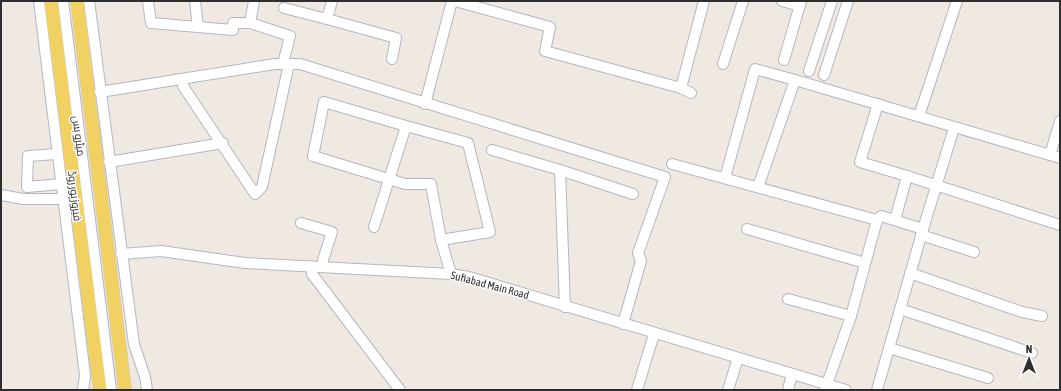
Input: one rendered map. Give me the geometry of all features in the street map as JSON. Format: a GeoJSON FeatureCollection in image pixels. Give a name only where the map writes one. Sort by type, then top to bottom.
{"type":"FeatureCollection","features":[{"type":"Feature","properties":{"kind":"main road","name":"فیروزپور روڈ"},"geometry":{"type":"LineString","coordinates":[[51,1],[70,199],[100,390]]}},
{"type":"Feature","properties":{"kind":"main road"},"geometry":{"type":"LineString","coordinates":[[77,1],[125,390]]}},
{"type":"Feature","properties":{"kind":"street"},"geometry":{"type":"LineString","coordinates":[[38,1],[61,184],[70,199],[84,369],[83,390]]}},
{"type":"Feature","properties":{"kind":"street","name":"میٹرو بس"},"geometry":{"type":"LineString","coordinates":[[62,1],[111,390]]}},
{"type":"Feature","properties":{"kind":"street"},"geometry":{"type":"LineString","coordinates":[[89,1],[125,285],[134,344],[145,377],[147,390]]}},
{"type":"Feature","properties":{"kind":"street"},"geometry":{"type":"LineString","coordinates":[[148,1],[151,24],[233,30],[233,24],[250,23],[290,36],[262,187],[255,194],[223,143],[183,86],[182,79]]}},
{"type":"Feature","properties":{"kind":"street"},"geometry":{"type":"LineString","coordinates":[[195,1],[198,28]]}},
{"type":"Feature","properties":{"kind":"street"},"geometry":{"type":"LineString","coordinates":[[250,23],[254,1]]}},
{"type":"Feature","properties":{"kind":"street"},"geometry":{"type":"LineString","coordinates":[[327,19],[332,1]]}},
{"type":"Feature","properties":{"kind":"street"},"geometry":{"type":"LineString","coordinates":[[425,104],[454,1],[550,27],[546,52],[681,88],[691,93]]}},
{"type":"Feature","properties":{"kind":"street"},"geometry":{"type":"LineString","coordinates":[[681,88],[704,1]]}},
{"type":"Feature","properties":{"kind":"street"},"geometry":{"type":"LineString","coordinates":[[723,64],[743,1]]}},
{"type":"Feature","properties":{"kind":"street"},"geometry":{"type":"LineString","coordinates":[[782,1],[801,3],[784,60]]}},
{"type":"Feature","properties":{"kind":"street"},"geometry":{"type":"LineString","coordinates":[[809,71],[832,1]]}},
{"type":"Feature","properties":{"kind":"street"},"geometry":{"type":"LineString","coordinates":[[824,75],[848,1]]}},
{"type":"Feature","properties":{"kind":"street"},"geometry":{"type":"LineString","coordinates":[[919,116],[957,1]]}},
{"type":"Feature","properties":{"kind":"street"},"geometry":{"type":"LineString","coordinates":[[284,8],[396,38],[392,59]]}},
{"type":"Feature","properties":{"kind":"street"},"geometry":{"type":"LineString","coordinates":[[100,92],[286,64],[300,64],[425,104],[665,177],[638,253],[640,261],[623,324]]}},
{"type":"Feature","properties":{"kind":"street"},"geometry":{"type":"LineString","coordinates":[[725,178],[755,69],[919,116],[954,128],[1055,156],[1060,121]]}},
{"type":"Feature","properties":{"kind":"street"},"geometry":{"type":"LineString","coordinates":[[758,187],[795,80]]}},
{"type":"Feature","properties":{"kind":"street"},"geometry":{"type":"LineString","coordinates":[[441,240],[490,232],[468,143],[324,102],[313,156],[405,184],[431,184],[441,240],[451,274]]}},
{"type":"Feature","properties":{"kind":"street"},"geometry":{"type":"LineString","coordinates":[[878,104],[860,162],[1060,225]]}},
{"type":"Feature","properties":{"kind":"street"},"geometry":{"type":"LineString","coordinates":[[374,227],[406,126]]}},
{"type":"Feature","properties":{"kind":"street"},"geometry":{"type":"LineString","coordinates":[[877,390],[922,232],[954,128]]}},
{"type":"Feature","properties":{"kind":"street"},"geometry":{"type":"LineString","coordinates":[[109,162],[223,143]]}},
{"type":"Feature","properties":{"kind":"street"},"geometry":{"type":"LineString","coordinates":[[492,150],[633,194]]}},
{"type":"Feature","properties":{"kind":"street"},"geometry":{"type":"LineString","coordinates":[[58,154],[28,156],[27,187],[61,184]]}},
{"type":"Feature","properties":{"kind":"street"},"geometry":{"type":"LineString","coordinates":[[672,164],[877,220]]}},
{"type":"Feature","properties":{"kind":"street"},"geometry":{"type":"LineString","coordinates":[[560,170],[565,307]]}},
{"type":"Feature","properties":{"kind":"street"},"geometry":{"type":"LineString","coordinates":[[895,220],[907,176]]}},
{"type":"Feature","properties":{"kind":"street"},"geometry":{"type":"LineString","coordinates":[[1,195],[22,199],[70,199]]}},
{"type":"Feature","properties":{"kind":"street"},"geometry":{"type":"LineString","coordinates":[[826,387],[851,316],[877,220],[881,216],[895,220],[974,252]]}},
{"type":"Feature","properties":{"kind":"street"},"geometry":{"type":"LineString","coordinates":[[301,222],[332,232],[323,260],[324,266]]}},
{"type":"Feature","properties":{"kind":"street"},"geometry":{"type":"LineString","coordinates":[[747,229],[865,263]]}},
{"type":"Feature","properties":{"kind":"street","name":"Sufiabad Main Road"},"geometry":{"type":"LineString","coordinates":[[121,254],[160,251],[245,263],[324,266],[451,274],[468,277],[654,334],[792,374],[826,387],[846,390]]}},
{"type":"Feature","properties":{"kind":"street"},"geometry":{"type":"LineString","coordinates":[[311,266],[312,274],[400,390]]}},
{"type":"Feature","properties":{"kind":"street"},"geometry":{"type":"LineString","coordinates":[[910,273],[1022,312],[1042,316]]}},
{"type":"Feature","properties":{"kind":"street"},"geometry":{"type":"LineString","coordinates":[[112,286],[125,285]]}},
{"type":"Feature","properties":{"kind":"street"},"geometry":{"type":"LineString","coordinates":[[788,299],[851,316]]}},
{"type":"Feature","properties":{"kind":"street"},"geometry":{"type":"LineString","coordinates":[[900,309],[1032,353]]}},
{"type":"Feature","properties":{"kind":"street"},"geometry":{"type":"LineString","coordinates":[[637,390],[654,334]]}},
{"type":"Feature","properties":{"kind":"street"},"geometry":{"type":"LineString","coordinates":[[889,348],[988,378]]}},
{"type":"Feature","properties":{"kind":"street"},"geometry":{"type":"LineString","coordinates":[[728,390],[738,358]]}},
{"type":"Feature","properties":{"kind":"street"},"geometry":{"type":"LineString","coordinates":[[788,390],[792,374]]}}]}
